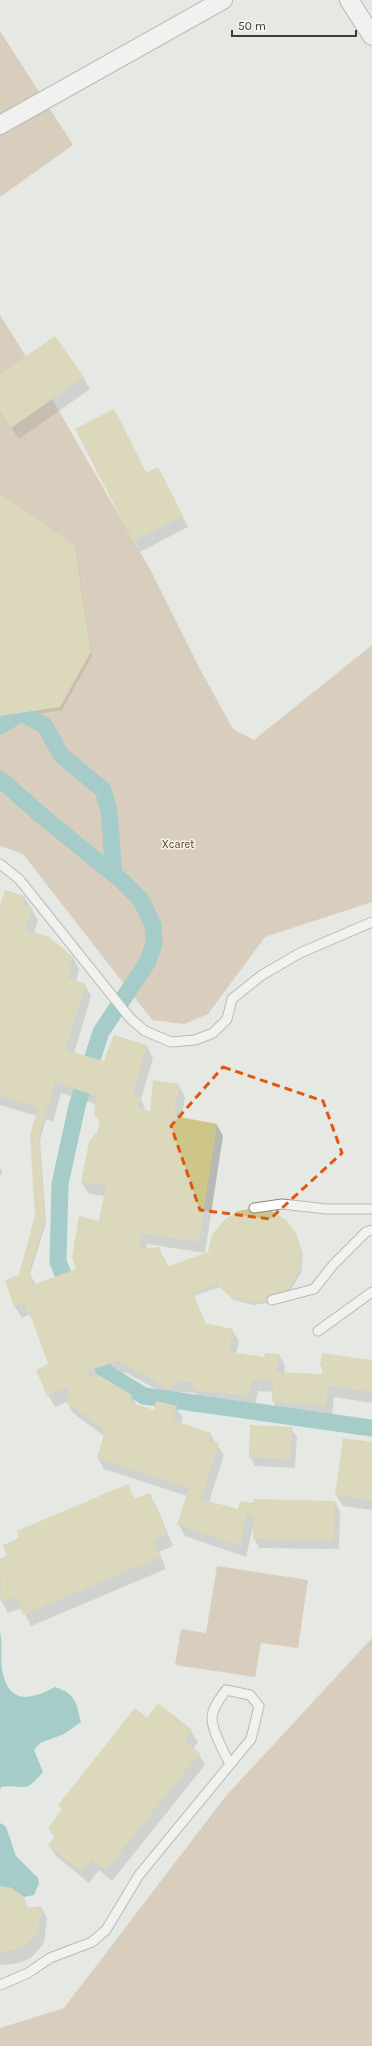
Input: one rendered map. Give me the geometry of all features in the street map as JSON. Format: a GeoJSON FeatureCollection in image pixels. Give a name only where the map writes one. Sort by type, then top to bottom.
{"type":"FeatureCollection","features":[{"type":"Feature","properties":{"kind":"street"},"geometry":{"type":"LineString","coordinates":[[0,126],[222,0]]}},
{"type":"Feature","properties":{"kind":"street"},"geometry":{"type":"LineString","coordinates":[[350,0],[372,36]]}},
{"type":"Feature","properties":{"kind":"lane"},"geometry":{"type":"LineString","coordinates":[[0,864],[19,879],[130,1018],[145,1031],[171,1042],[195,1040],[213,1033],[227,1019],[232,999],[262,974],[300,953],[372,922]]}},
{"type":"Feature","properties":{"kind":"lane"},"geometry":{"type":"LineString","coordinates":[[254,1208],[282,1204],[327,1209],[372,1209]]}},
{"type":"Feature","properties":{"kind":"lane"},"geometry":{"type":"LineString","coordinates":[[272,1300],[314,1289],[338,1259],[366,1232],[372,1230]]}},
{"type":"Feature","properties":{"kind":"lane"},"geometry":{"type":"LineString","coordinates":[[318,1331],[372,1292]]}},
{"type":"Feature","properties":{"kind":"lane"},"geometry":{"type":"LineString","coordinates":[[0,1985],[28,1973],[50,1958],[92,1942],[106,1930],[139,1875],[251,1739],[259,1706],[250,1695],[226,1690],[219,1699],[212,1717],[220,1744],[230,1764]]}},
{"type":"Feature","properties":{"kind":"highlighted area"},"geometry":{"type":"Polygon","coordinates":[[[223,1067],[323,1101],[342,1153],[270,1219],[200,1210],[171,1126],[223,1067]]]}},
{"type":"Feature","properties":{"kind":"green space"},"geometry":{"type":"Polygon","coordinates":[[[0,31],[73,145],[0,197],[0,31]]]}},
{"type":"Feature","properties":{"kind":"green space","name":"Xcaret"},"geometry":{"type":"Polygon","coordinates":[[[0,315],[44,385],[151,571],[202,673],[233,729],[254,740],[372,645],[372,902],[265,937],[208,1014],[184,1024],[152,1020],[23,854],[0,846],[0,315]]]}},
{"type":"Feature","properties":{"kind":"green space"},"geometry":{"type":"Polygon","coordinates":[[[217,1566],[308,1580],[298,1648],[261,1643],[255,1677],[175,1665],[181,1629],[206,1633],[217,1566]]]}},
{"type":"Feature","properties":{"kind":"green space"},"geometry":{"type":"Polygon","coordinates":[[[372,1638],[372,2046],[0,2046],[0,2028],[64,2008],[225,1797],[372,1638]]]}},
{"type":"Feature","properties":{"kind":"water"},"geometry":{"type":"Polygon","coordinates":[[[0,1632],[2,1669],[9,1689],[15,1694],[28,1697],[46,1692],[55,1687],[62,1690],[74,1700],[81,1722],[64,1734],[40,1743],[34,1750],[43,1772],[32,1784],[24,1787],[1,1787],[0,1790],[0,1632]]]}},
{"type":"Feature","properties":{"kind":"water"},"geometry":{"type":"Polygon","coordinates":[[[0,1823],[6,1827],[16,1856],[38,1878],[39,1883],[34,1895],[24,1897],[11,1888],[0,1886],[0,1823]]]}},
{"type":"Feature","properties":{"kind":"building"},"geometry":{"type":"Polygon","coordinates":[[[55,336],[84,377],[11,428],[0,412],[0,374],[55,336]]]}},
{"type":"Feature","properties":{"kind":"building"},"geometry":{"type":"Polygon","coordinates":[[[114,409],[146,473],[158,467],[183,516],[133,541],[75,429],[114,409]]]}},
{"type":"Feature","properties":{"kind":"building"},"geometry":{"type":"Polygon","coordinates":[[[0,494],[75,546],[91,652],[60,707],[0,716],[0,494]]]}},
{"type":"Feature","properties":{"kind":"building"},"geometry":{"type":"Polygon","coordinates":[[[5,890],[25,896],[22,905],[32,908],[25,930],[49,937],[73,957],[68,978],[86,984],[65,1050],[104,1061],[114,1035],[147,1045],[133,1095],[141,1097],[138,1108],[150,1111],[153,1080],[179,1084],[174,1116],[217,1124],[199,1242],[141,1233],[140,1249],[159,1247],[167,1267],[208,1252],[212,1235],[223,1221],[238,1211],[254,1208],[271,1211],[286,1220],[296,1233],[301,1249],[300,1270],[289,1288],[272,1300],[251,1303],[231,1297],[217,1284],[193,1293],[204,1323],[233,1329],[229,1352],[264,1357],[265,1353],[279,1354],[276,1372],[322,1374],[322,1367],[320,1366],[322,1353],[372,1360],[372,1392],[328,1386],[326,1406],[272,1401],[273,1381],[252,1380],[249,1396],[193,1390],[193,1382],[176,1381],[170,1389],[118,1361],[87,1371],[90,1379],[97,1374],[132,1395],[130,1402],[154,1410],[156,1401],[177,1406],[173,1420],[211,1433],[209,1441],[219,1443],[201,1499],[238,1509],[240,1501],[253,1503],[254,1499],[335,1501],[334,1540],[253,1539],[253,1515],[247,1514],[240,1546],[177,1525],[189,1488],[97,1458],[105,1431],[65,1401],[70,1394],[68,1387],[47,1396],[36,1370],[48,1364],[32,1319],[23,1303],[14,1307],[5,1280],[19,1275],[35,1216],[30,1135],[38,1108],[0,1096],[0,905],[5,890]],[[55,1082],[39,1136],[45,1220],[29,1271],[33,1285],[76,1269],[72,1257],[79,1216],[99,1221],[106,1185],[81,1183],[89,1142],[97,1132],[100,1122],[94,1114],[96,1096],[55,1082]]]}},
{"type":"Feature","properties":{"kind":"building"},"geometry":{"type":"Polygon","coordinates":[[[250,1425],[292,1427],[290,1459],[249,1457],[250,1425]]]}},
{"type":"Feature","properties":{"kind":"building"},"geometry":{"type":"Polygon","coordinates":[[[343,1438],[372,1442],[372,1500],[335,1495],[343,1438]]]}},
{"type":"Feature","properties":{"kind":"building"},"geometry":{"type":"Polygon","coordinates":[[[128,1484],[134,1499],[150,1493],[167,1534],[153,1540],[160,1557],[23,1615],[16,1596],[1,1602],[0,1559],[7,1556],[3,1545],[19,1538],[17,1531],[128,1484]]]}},
{"type":"Feature","properties":{"kind":"building"},"geometry":{"type":"Polygon","coordinates":[[[158,1703],[192,1730],[184,1740],[200,1753],[106,1870],[92,1860],[82,1872],[48,1845],[56,1835],[48,1828],[63,1808],[58,1805],[135,1708],[147,1718],[158,1703]]]}},
{"type":"Feature","properties":{"kind":"building"},"geometry":{"type":"Polygon","coordinates":[[[0,1886],[11,1888],[24,1897],[27,1908],[42,1906],[38,1932],[25,1947],[0,1953],[0,1886]]]}},
{"type":"Feature","properties":{"kind":"waterway"},"geometry":{"type":"LineString","coordinates":[[0,726],[22,713],[45,726],[61,755],[103,790],[109,811],[114,874]]}},
{"type":"Feature","properties":{"kind":"waterway"},"geometry":{"type":"LineString","coordinates":[[0,779],[42,816],[122,881],[141,900],[153,925],[154,944],[147,963],[101,1032],[77,1106],[60,1184],[58,1262],[72,1295]]}},
{"type":"Feature","properties":{"kind":"waterway"},"geometry":{"type":"LineString","coordinates":[[93,1345],[105,1372],[144,1396],[372,1428]]}}]}
